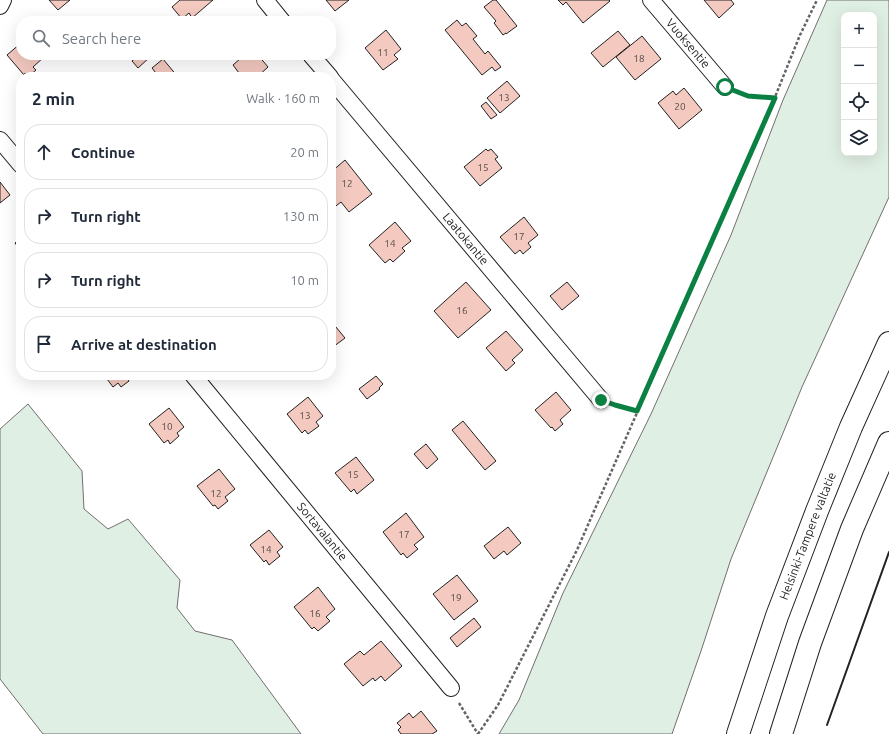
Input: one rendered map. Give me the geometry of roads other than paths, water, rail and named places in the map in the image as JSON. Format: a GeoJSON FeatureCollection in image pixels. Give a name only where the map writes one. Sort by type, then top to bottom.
{"type":"FeatureCollection","features":[{"type":"Feature","properties":{"kind":"highway","name":"Helsinki-Tampere valtatie"},"geometry":{"type":"LineString","coordinates":[[738,734],[777,616],[814,518],[851,427],[889,342]]}},
{"type":"Feature","properties":{"kind":"highway"},"geometry":{"type":"LineString","coordinates":[[781,734],[810,643],[852,529],[889,444]]}},
{"type":"Feature","properties":{"kind":"street"},"geometry":{"type":"LineString","coordinates":[[0,6],[3,0]]}},
{"type":"Feature","properties":{"kind":"street"},"geometry":{"type":"LineString","coordinates":[[265,0],[278,16]]}},
{"type":"Feature","properties":{"kind":"street","name":"Vuoksentie"},"geometry":{"type":"LineString","coordinates":[[651,0],[725,87]]}},
{"type":"Feature","properties":{"kind":"street","name":"Laatokantie"},"geometry":{"type":"LineString","coordinates":[[315,60],[325,72]]}},
{"type":"Feature","properties":{"kind":"street","name":"Laatokantie"},"geometry":{"type":"LineString","coordinates":[[336,85],[601,400]]}},
{"type":"Feature","properties":{"kind":"street"},"geometry":{"type":"LineString","coordinates":[[0,140],[16,159]]}},
{"type":"Feature","properties":{"kind":"street","name":"Sortavalantie"},"geometry":{"type":"LineString","coordinates":[[198,380],[451,688]]}}]}
